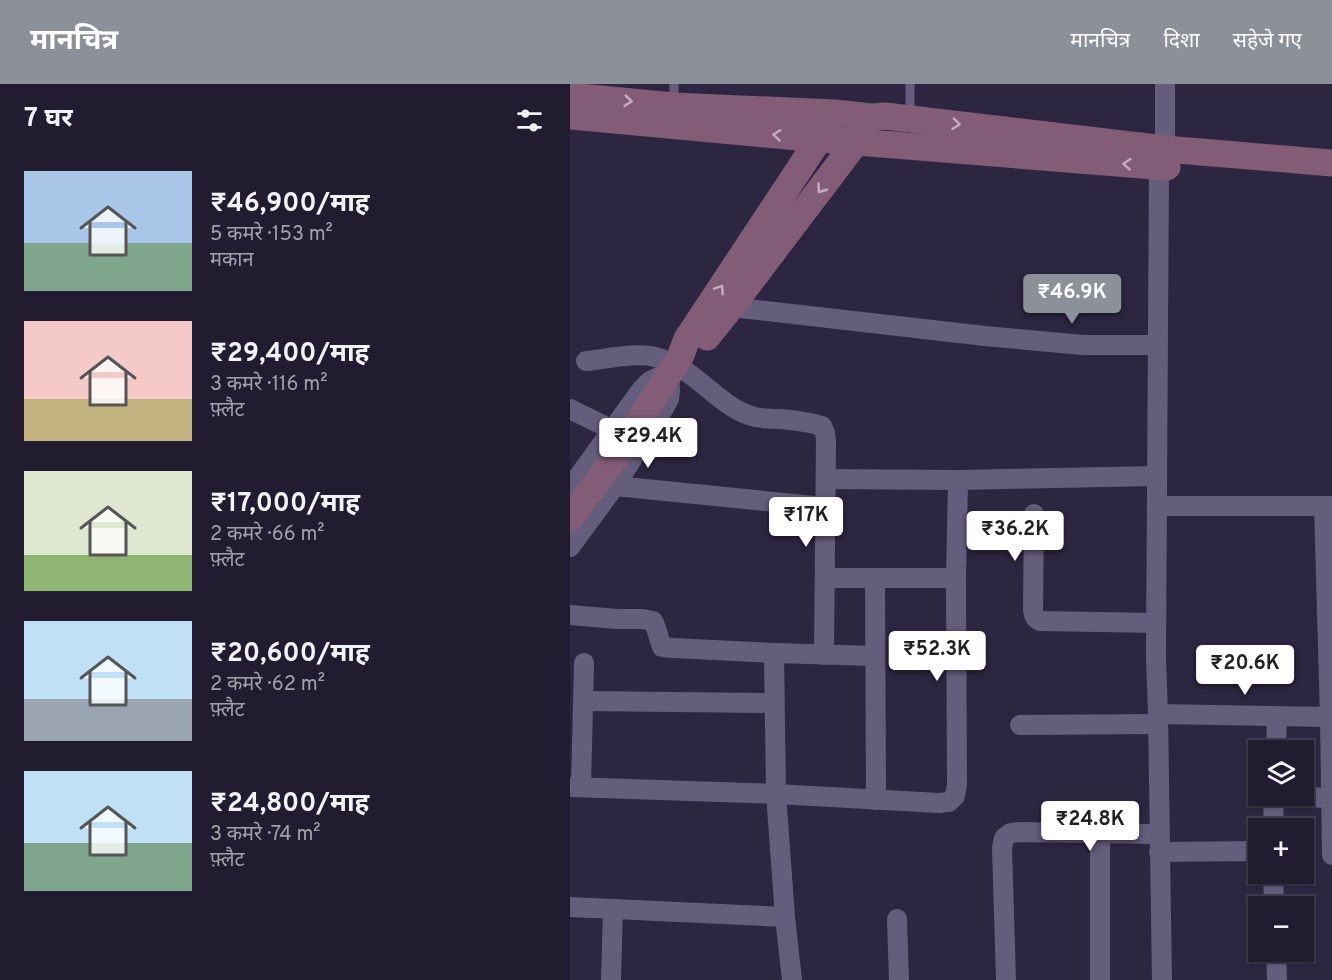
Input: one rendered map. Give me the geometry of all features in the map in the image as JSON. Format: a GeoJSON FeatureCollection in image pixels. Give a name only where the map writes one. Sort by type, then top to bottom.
{"type":"FeatureCollection","features":[{"type":"Feature","properties":{"kind":"main road"},"geometry":{"type":"LineString","coordinates":[[571,98],[674,95],[872,117],[885,116],[910,132]]}},
{"type":"Feature","properties":{"kind":"main road"},"geometry":{"type":"LineString","coordinates":[[571,98],[819,139],[856,142],[910,132],[1162,158],[1332,180]]}},
{"type":"Feature","properties":{"kind":"main road"},"geometry":{"type":"LineString","coordinates":[[570,518],[618,454],[675,364],[687,339],[835,113]]}},
{"type":"Feature","properties":{"kind":"main road"},"geometry":{"type":"LineString","coordinates":[[675,364],[700,346],[856,142],[872,117]]}},
{"type":"Feature","properties":{"kind":"main road"},"geometry":{"type":"LineString","coordinates":[[1162,158],[1332,163]]}},
{"type":"Feature","properties":{"kind":"street"},"geometry":{"type":"LineString","coordinates":[[1162,980],[1156,623],[1158,345],[1165,84]]}},
{"type":"Feature","properties":{"kind":"street"},"geometry":{"type":"LineString","coordinates":[[731,307],[1083,345],[1158,345]]}},
{"type":"Feature","properties":{"kind":"street"},"geometry":{"type":"LineString","coordinates":[[586,361],[647,356],[675,364],[735,409],[750,416],[801,421],[822,426],[826,441],[824,655]]}},
{"type":"Feature","properties":{"kind":"street"},"geometry":{"type":"LineString","coordinates":[[570,488],[642,389],[675,364]]}},
{"type":"Feature","properties":{"kind":"street"},"geometry":{"type":"LineString","coordinates":[[570,547],[615,486],[659,417],[669,399],[675,364]]}},
{"type":"Feature","properties":{"kind":"street"},"geometry":{"type":"LineString","coordinates":[[570,409],[613,430]]}},
{"type":"Feature","properties":{"kind":"street"},"geometry":{"type":"LineString","coordinates":[[826,479],[958,480],[1157,476]]}},
{"type":"Feature","properties":{"kind":"street"},"geometry":{"type":"LineString","coordinates":[[584,663],[575,787],[950,802],[955,796],[957,785],[958,480]]}},
{"type":"Feature","properties":{"kind":"street"},"geometry":{"type":"LineString","coordinates":[[615,486],[825,507]]}},
{"type":"Feature","properties":{"kind":"street"},"geometry":{"type":"LineString","coordinates":[[1157,506],[1328,506],[1332,855]]}},
{"type":"Feature","properties":{"kind":"street"},"geometry":{"type":"LineString","coordinates":[[1034,514],[1033,610],[1036,619],[1041,621],[1156,623]]}},
{"type":"Feature","properties":{"kind":"street"},"geometry":{"type":"LineString","coordinates":[[825,578],[956,578]]}},
{"type":"Feature","properties":{"kind":"street"},"geometry":{"type":"LineString","coordinates":[[875,578],[876,800]]}},
{"type":"Feature","properties":{"kind":"street"},"geometry":{"type":"LineString","coordinates":[[570,615],[653,621],[662,646],[673,648],[774,654],[875,656]]}},
{"type":"Feature","properties":{"kind":"street"},"geometry":{"type":"LineString","coordinates":[[774,654],[776,794],[792,980]]}},
{"type":"Feature","properties":{"kind":"street"},"geometry":{"type":"LineString","coordinates":[[583,701],[774,703]]}},
{"type":"Feature","properties":{"kind":"street"},"geometry":{"type":"LineString","coordinates":[[1020,724],[1278,716],[1330,717]]}},
{"type":"Feature","properties":{"kind":"street"},"geometry":{"type":"LineString","coordinates":[[1277,740],[1278,716]]}},
{"type":"Feature","properties":{"kind":"street"},"geometry":{"type":"LineString","coordinates":[[1314,797],[1331,798]]}},
{"type":"Feature","properties":{"kind":"street"},"geometry":{"type":"LineString","coordinates":[[1006,980],[1002,848],[1004,838],[1011,833],[1100,834],[1159,843],[1248,850]]}},
{"type":"Feature","properties":{"kind":"street"},"geometry":{"type":"LineString","coordinates":[[1100,834],[1100,980]]}},
{"type":"Feature","properties":{"kind":"street"},"geometry":{"type":"LineString","coordinates":[[570,907],[786,917]]}},
{"type":"Feature","properties":{"kind":"street"},"geometry":{"type":"LineString","coordinates":[[611,980],[613,909]]}},
{"type":"Feature","properties":{"kind":"street"},"geometry":{"type":"LineString","coordinates":[[897,919],[899,980]]}},
{"type":"Feature","properties":{"kind":"street"},"geometry":{"type":"LineString","coordinates":[[1276,962],[1276,980]]}},
{"type":"Feature","properties":{"kind":"lane"},"geometry":{"type":"LineString","coordinates":[[910,84],[910,132]]}}]}
